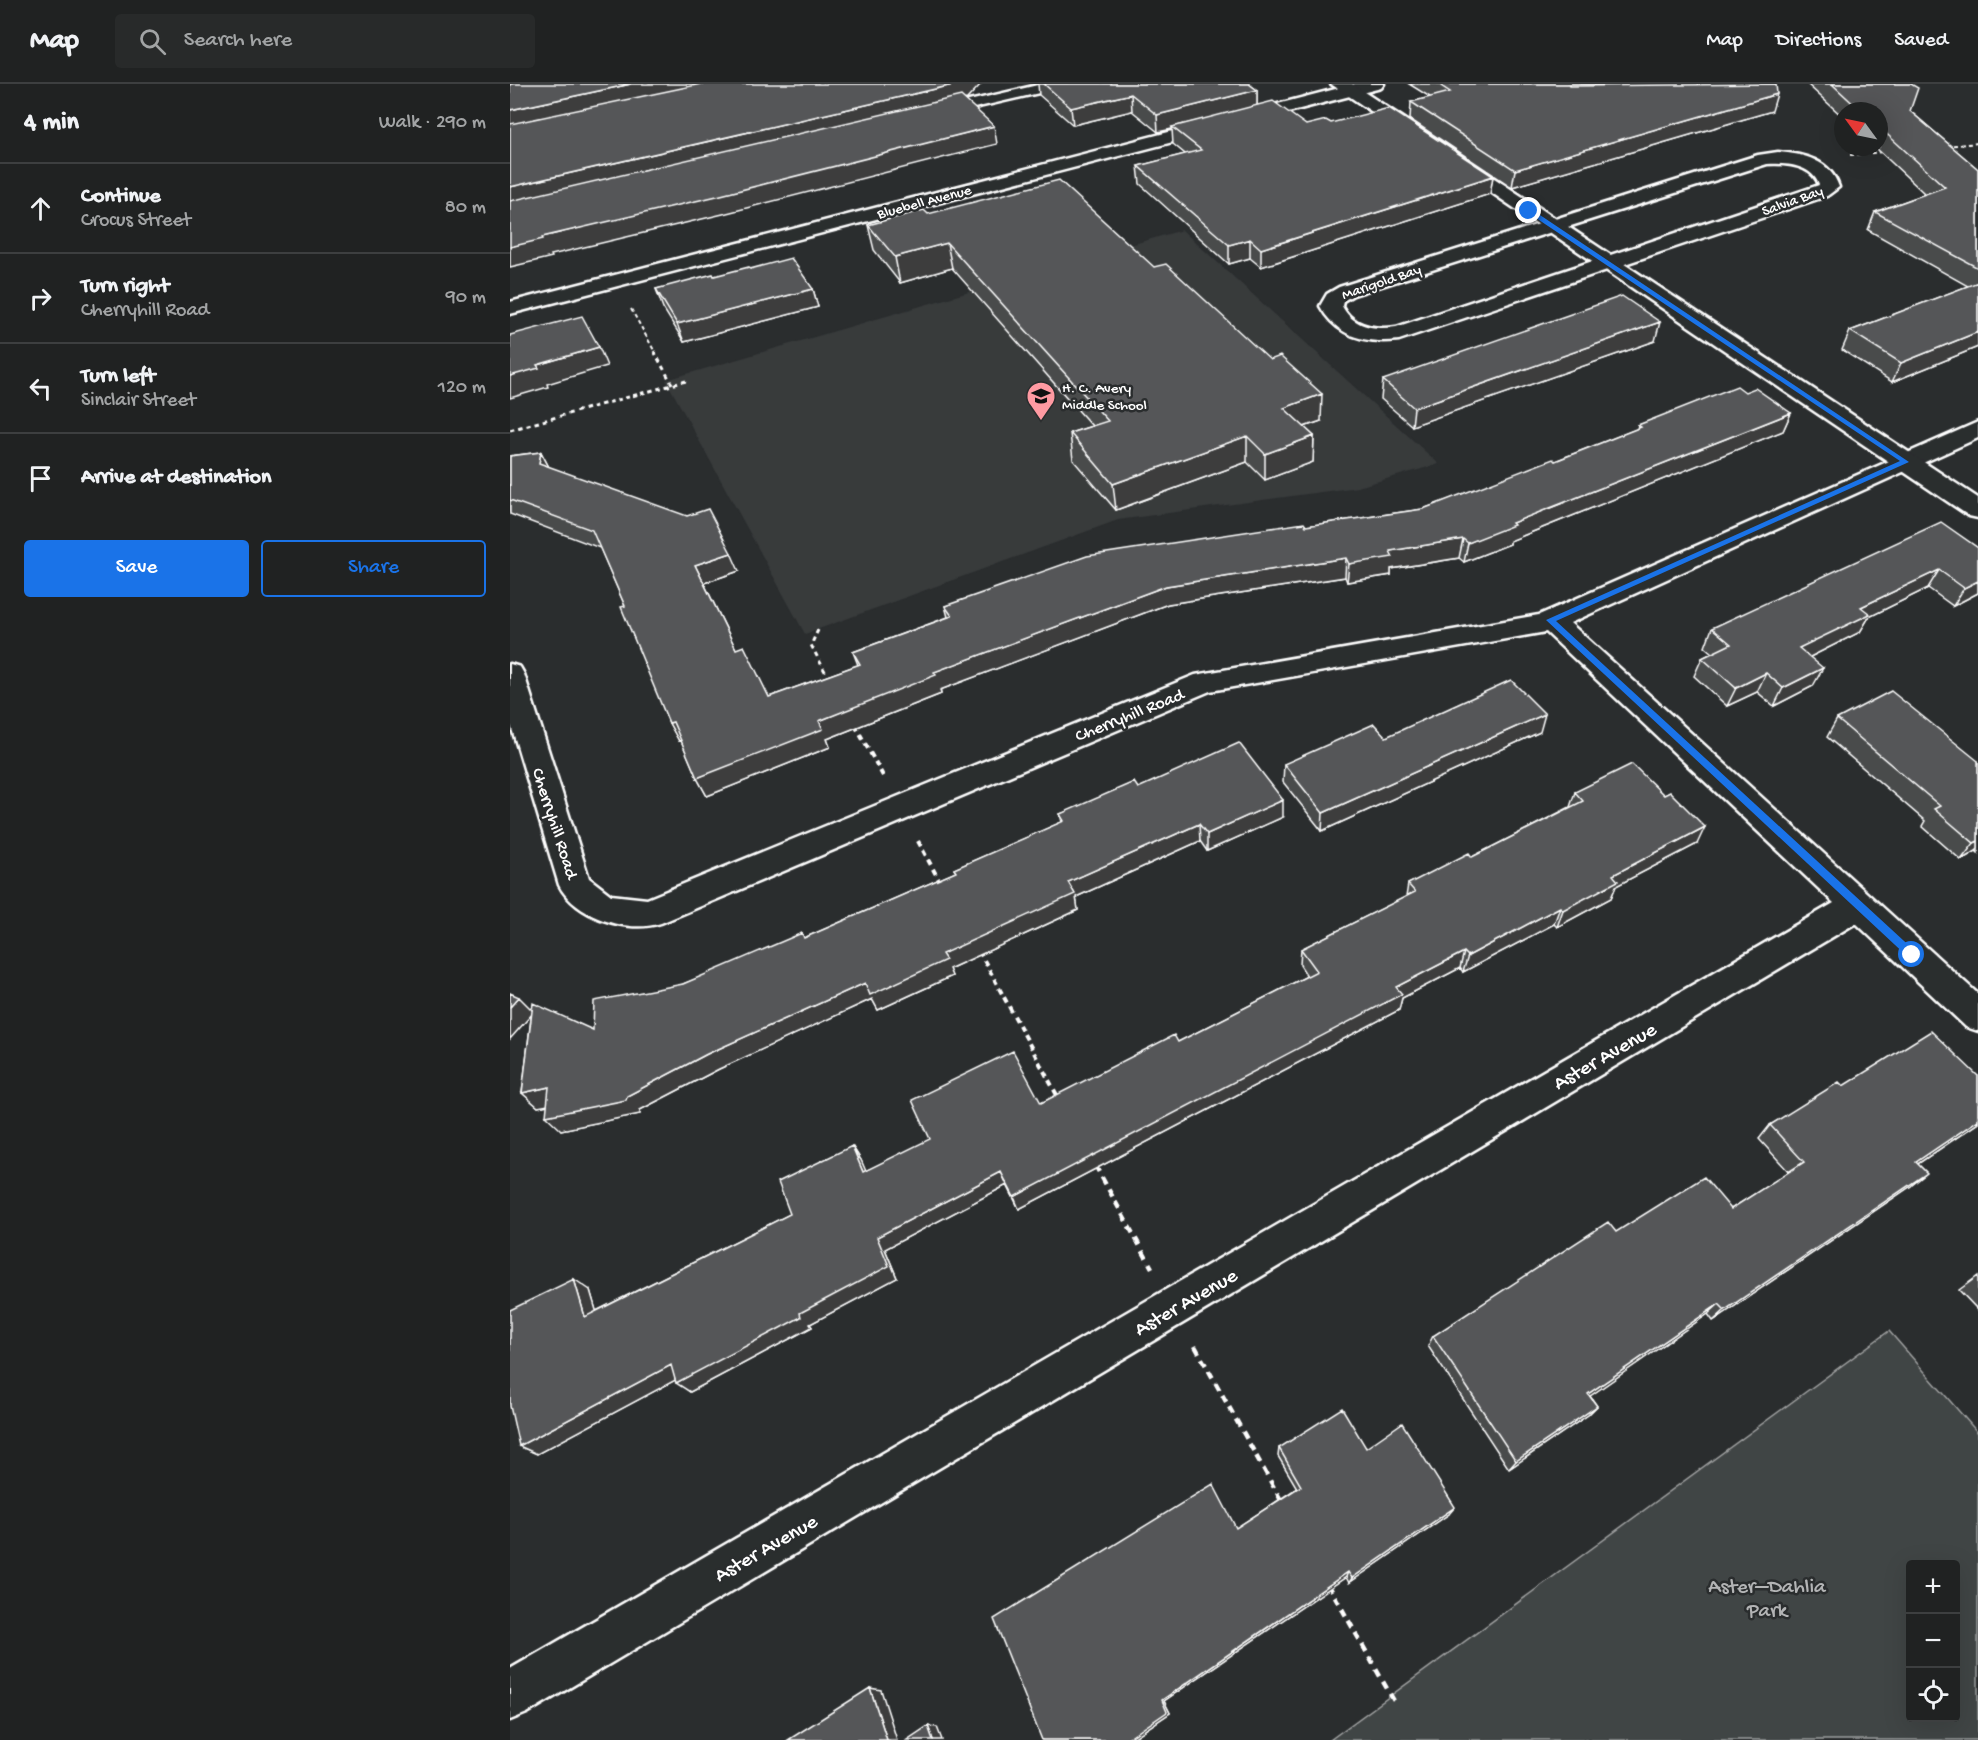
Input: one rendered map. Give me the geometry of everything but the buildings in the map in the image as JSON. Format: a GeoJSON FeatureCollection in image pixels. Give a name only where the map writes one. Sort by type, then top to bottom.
{"type":"FeatureCollection","features":[{"type":"Feature","properties":{"kind":"street","name":"Bluebell Avenue"},"geometry":{"type":"LineString","coordinates":[[510,309],[1342,90],[1375,84]]}},
{"type":"Feature","properties":{"kind":"street"},"geometry":{"type":"LineString","coordinates":[[1342,90],[1552,225],[1978,510]]}},
{"type":"Feature","properties":{"kind":"street","name":"Salvia Bay"},"geometry":{"type":"LineString","coordinates":[[1552,225],[1765,159],[1802,161],[1817,168],[1827,178],[1828,187],[1820,192],[1607,262]]}},
{"type":"Feature","properties":{"kind":"street","name":"Marigold Bay"},"geometry":{"type":"LineString","coordinates":[[1552,225],[1346,291],[1334,298],[1331,306],[1334,314],[1365,335],[1381,336],[1399,333],[1607,262]]}},
{"type":"Feature","properties":{"kind":"street","name":"Cherryhill Road"},"geometry":{"type":"LineString","coordinates":[[510,674],[575,885],[603,907],[649,913],[1205,682],[1550,620],[1978,429]]}},
{"type":"Feature","properties":{"kind":"street"},"geometry":{"type":"LineString","coordinates":[[1550,620],[1978,1016]]}},
{"type":"Feature","properties":{"kind":"street","name":"Aster Avenue"},"geometry":{"type":"LineString","coordinates":[[510,1696],[1859,905]]}},
{"type":"Feature","properties":{"kind":"lane"},"geometry":{"type":"LineString","coordinates":[[922,117],[1060,84]]}},
{"type":"Feature","properties":{"kind":"path"},"geometry":{"type":"LineString","coordinates":[[1944,146],[1978,143]]}},
{"type":"Feature","properties":{"kind":"path"},"geometry":{"type":"LineString","coordinates":[[1802,161],[1889,152]]}},
{"type":"Feature","properties":{"kind":"path"},"geometry":{"type":"LineString","coordinates":[[617,281],[672,384]]}},
{"type":"Feature","properties":{"kind":"path"},"geometry":{"type":"LineString","coordinates":[[510,430],[686,381]]}},
{"type":"Feature","properties":{"kind":"path"},"geometry":{"type":"LineString","coordinates":[[818,630],[811,645],[833,686]]}},
{"type":"Feature","properties":{"kind":"path"},"geometry":{"type":"LineString","coordinates":[[850,717],[945,890]]}},
{"type":"Feature","properties":{"kind":"path"},"geometry":{"type":"LineString","coordinates":[[973,942],[1064,1108]]}},
{"type":"Feature","properties":{"kind":"path"},"geometry":{"type":"LineString","coordinates":[[1093,1160],[1284,1506]]}},
{"type":"Feature","properties":{"kind":"path"},"geometry":{"type":"LineString","coordinates":[[1325,1578],[1394,1701]]}},
{"type":"Feature","properties":{"kind":"shaded area","name":"H. C. Avery Middle School"},"geometry":{"type":"Polygon","coordinates":[[[1182,230],[1439,464],[1358,487],[1118,520],[805,634],[666,380],[1182,230]]]}},
{"type":"Feature","properties":{"kind":"green space","name":"Aster–Dahlia Park"},"geometry":{"type":"Polygon","coordinates":[[[1889,1331],[1978,1433],[1978,1740],[1330,1740],[1889,1331]]]}},
{"type":"Feature","properties":{"kind":"place","name":"H. C. Avery Middle School"},"geometry":{"type":"Point","coordinates":[1041,422]}},
{"type":"Feature","properties":{"kind":"route"},"geometry":{"type":"LineString","coordinates":[[1529,211],[1905,462],[1550,620],[1912,955]]}}]}
